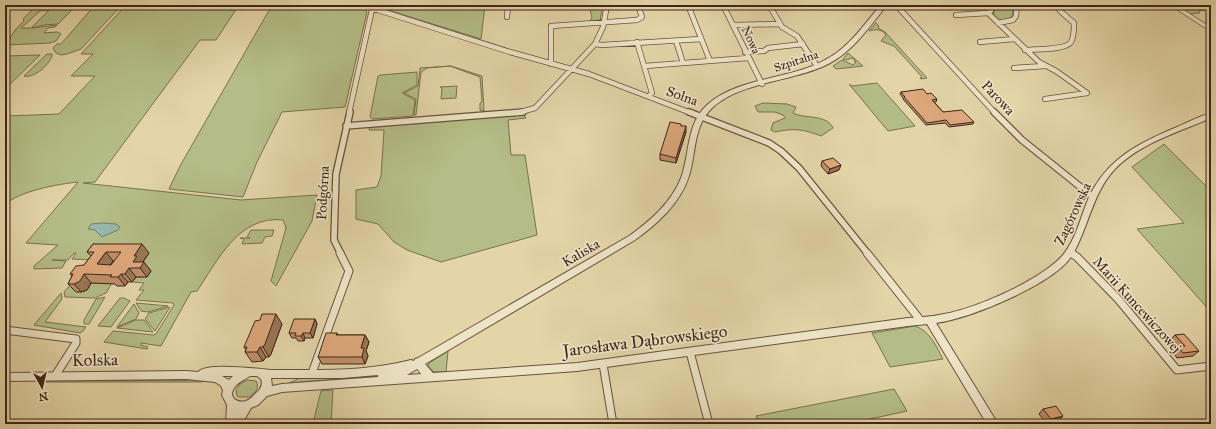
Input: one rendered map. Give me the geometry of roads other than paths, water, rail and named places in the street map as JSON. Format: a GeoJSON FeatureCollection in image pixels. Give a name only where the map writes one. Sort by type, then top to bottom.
{"type":"FeatureCollection","features":[{"type":"Feature","properties":{"kind":"street","name":"Solna"},"geometry":{"type":"LineString","coordinates":[[362,5],[510,52],[573,69],[701,116],[769,143],[790,159],[802,171],[925,320]]}},
{"type":"Feature","properties":{"kind":"street"},"geometry":{"type":"LineString","coordinates":[[507,17],[508,6],[540,5]]}},
{"type":"Feature","properties":{"kind":"street"},"geometry":{"type":"LineString","coordinates":[[346,126],[521,113],[535,108],[595,44],[603,27],[607,5]]}},
{"type":"Feature","properties":{"kind":"street"},"geometry":{"type":"LineString","coordinates":[[551,64],[551,26],[637,20],[642,17],[638,5]]}},
{"type":"Feature","properties":{"kind":"street"},"geometry":{"type":"LineString","coordinates":[[688,5],[710,61]]}},
{"type":"Feature","properties":{"kind":"street","name":"Nowa"},"geometry":{"type":"LineString","coordinates":[[723,5],[762,84]]}},
{"type":"Feature","properties":{"kind":"street"},"geometry":{"type":"LineString","coordinates":[[769,5],[780,24],[797,36],[817,66]]}},
{"type":"Feature","properties":{"kind":"street","name":"Szpitalna"},"geometry":{"type":"LineString","coordinates":[[701,116],[710,106],[723,97],[817,66],[833,58],[844,50],[884,5]]}},
{"type":"Feature","properties":{"kind":"street","name":"Parowa"},"geometry":{"type":"LineString","coordinates":[[896,5],[931,41],[1003,122],[1022,140],[1093,197]]}},
{"type":"Feature","properties":{"kind":"street"},"geometry":{"type":"LineString","coordinates":[[988,14],[991,11],[992,5]]}},
{"type":"Feature","properties":{"kind":"street"},"geometry":{"type":"LineString","coordinates":[[998,23],[1013,20],[1016,16],[1017,5]]}},
{"type":"Feature","properties":{"kind":"street"},"geometry":{"type":"LineString","coordinates":[[1025,50],[1070,46],[1072,43],[1074,23],[1060,11],[1057,5]]}},
{"type":"Feature","properties":{"kind":"street"},"geometry":{"type":"LineString","coordinates":[[1174,5],[1207,27],[1211,28]]}},
{"type":"Feature","properties":{"kind":"street","name":"Podgórna"},"geometry":{"type":"LineString","coordinates":[[312,374],[349,271],[334,240],[336,174],[372,7]]}},
{"type":"Feature","properties":{"kind":"street"},"geometry":{"type":"LineString","coordinates":[[956,15],[988,14],[1025,50],[1045,66],[1056,71],[1087,93],[1045,99]]}},
{"type":"Feature","properties":{"kind":"street"},"geometry":{"type":"LineString","coordinates":[[733,25],[780,24]]}},
{"type":"Feature","properties":{"kind":"street"},"geometry":{"type":"LineString","coordinates":[[595,44],[602,45],[701,39]]}},
{"type":"Feature","properties":{"kind":"street"},"geometry":{"type":"LineString","coordinates":[[980,42],[1014,39]]}},
{"type":"Feature","properties":{"kind":"street"},"geometry":{"type":"LineString","coordinates":[[676,41],[683,63]]}},
{"type":"Feature","properties":{"kind":"street"},"geometry":{"type":"LineString","coordinates":[[637,42],[652,93],[648,96]]}},
{"type":"Feature","properties":{"kind":"street"},"geometry":{"type":"LineString","coordinates":[[745,52],[764,51],[768,48],[803,44]]}},
{"type":"Feature","properties":{"kind":"street"},"geometry":{"type":"LineString","coordinates":[[644,66],[748,58]]}},
{"type":"Feature","properties":{"kind":"street"},"geometry":{"type":"LineString","coordinates":[[1014,68],[1045,66]]}},
{"type":"Feature","properties":{"kind":"street","name":"Zagórowska"},"geometry":{"type":"LineString","coordinates":[[925,320],[964,312],[1031,282],[1057,266],[1070,252],[1093,197],[1109,171],[1126,156],[1146,145],[1211,115]]}},
{"type":"Feature","properties":{"kind":"street","name":"Kaliska"},"geometry":{"type":"LineString","coordinates":[[418,362],[627,241],[648,226],[664,210],[683,182],[694,131],[701,116]]}},
{"type":"Feature","properties":{"kind":"street","name":"Marii Kuncewiczowej"},"geometry":{"type":"LineString","coordinates":[[1070,252],[1077,257],[1118,299],[1177,370],[1211,366]]}},
{"type":"Feature","properties":{"kind":"street"},"geometry":{"type":"LineString","coordinates":[[925,320],[993,424]]}},
{"type":"Feature","properties":{"kind":"street","name":"Jarosława Dąbrowskiego"},"geometry":{"type":"LineString","coordinates":[[363,381],[388,382],[430,377],[603,364],[925,320]]}},
{"type":"Feature","properties":{"kind":"street"},"geometry":{"type":"LineString","coordinates":[[5,330],[76,339],[76,343],[54,376]]}},
{"type":"Feature","properties":{"kind":"street"},"geometry":{"type":"LineString","coordinates":[[690,352],[709,424]]}},
{"type":"Feature","properties":{"kind":"street"},"geometry":{"type":"LineString","coordinates":[[253,372],[262,374],[267,379],[267,387],[264,392],[257,400],[247,405],[239,406],[228,401],[226,396],[227,389],[236,379],[253,372],[272,374],[312,374],[375,372],[418,362],[430,377]]}},
{"type":"Feature","properties":{"kind":"street","name":"Jarosława Dąbrowskiego"},"geometry":{"type":"LineString","coordinates":[[264,392],[282,388],[363,381],[389,377],[403,372],[418,362]]}},
{"type":"Feature","properties":{"kind":"street"},"geometry":{"type":"LineString","coordinates":[[603,364],[613,424]]}},
{"type":"Feature","properties":{"kind":"street","name":"Kolska"},"geometry":{"type":"LineString","coordinates":[[186,375],[213,371],[253,372]]}},
{"type":"Feature","properties":{"kind":"street","name":"Kolska"},"geometry":{"type":"LineString","coordinates":[[5,377],[186,375],[217,378],[225,383],[227,389]]}},
{"type":"Feature","properties":{"kind":"street"},"geometry":{"type":"LineString","coordinates":[[231,424],[232,404]]}},
{"type":"Feature","properties":{"kind":"street"},"geometry":{"type":"LineString","coordinates":[[237,424],[247,405]]}},
{"type":"Feature","properties":{"kind":"water"},"geometry":{"type":"Polygon","coordinates":[[[91,224],[116,224],[120,227],[118,230],[102,237],[95,230],[88,229],[91,224]]]}}]}
